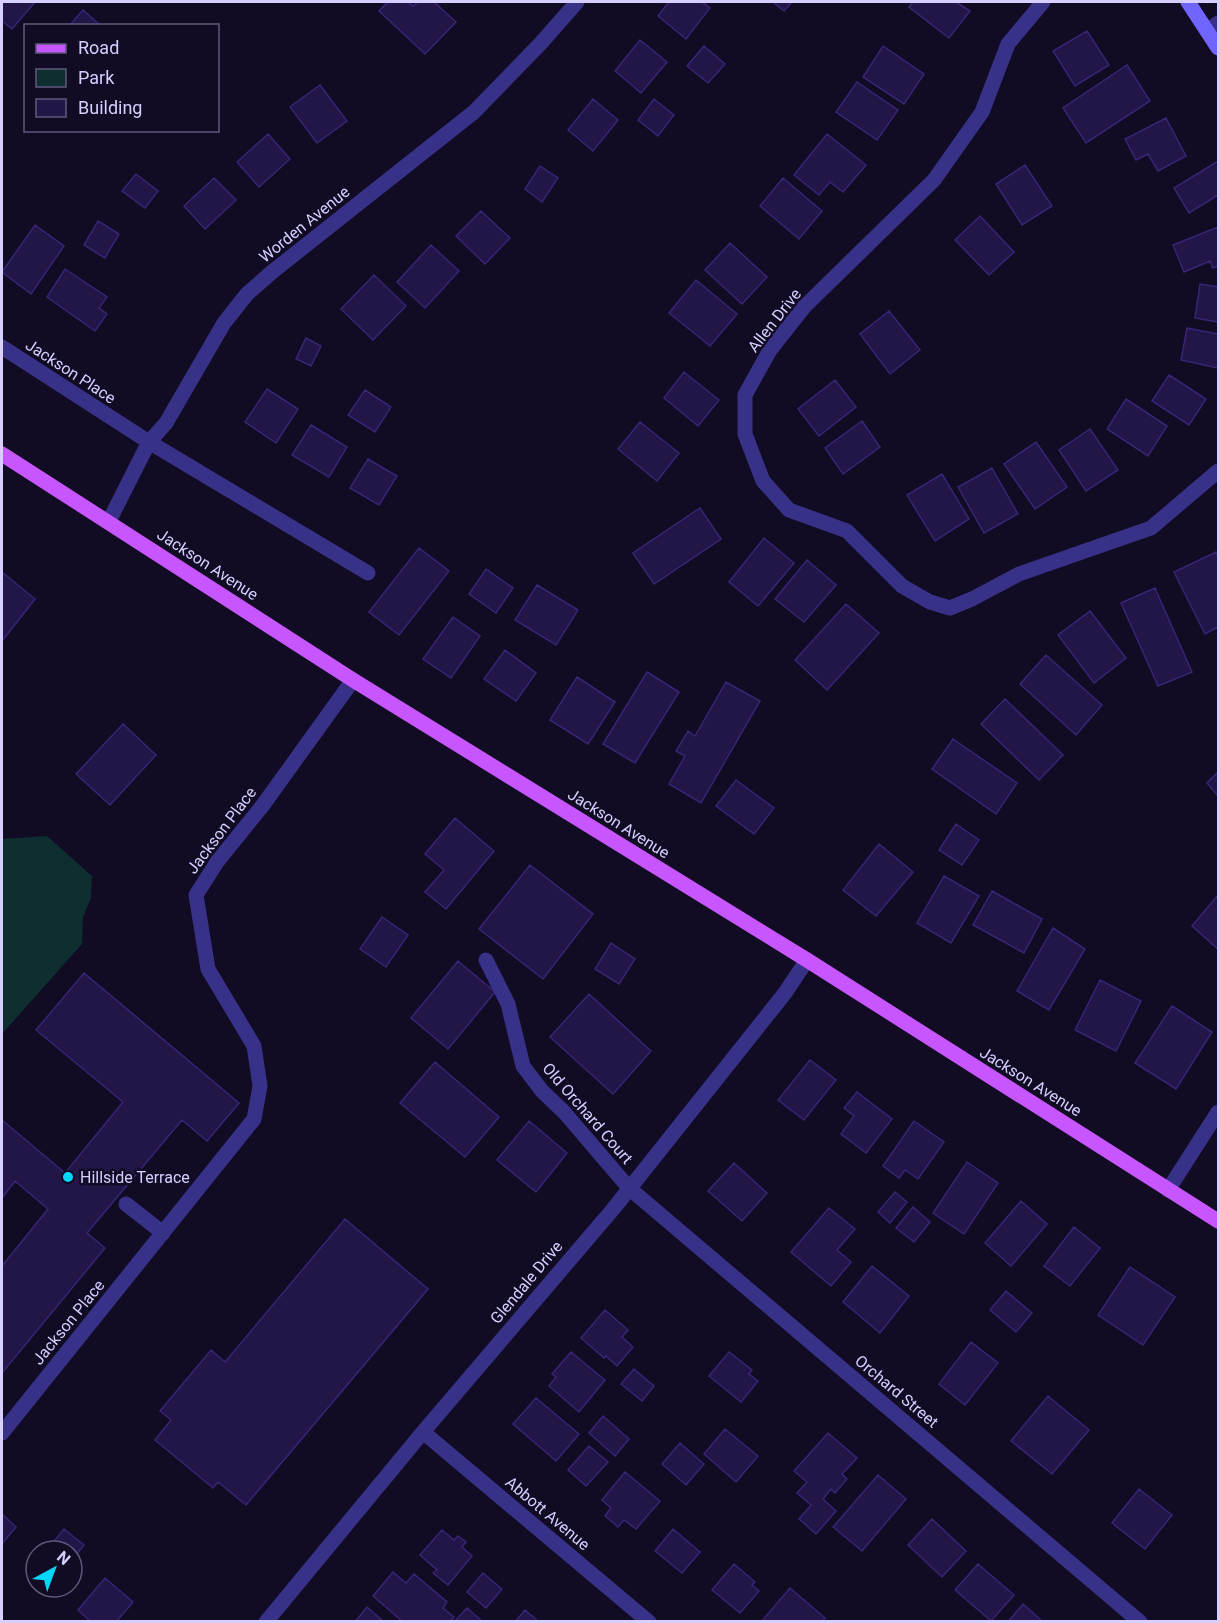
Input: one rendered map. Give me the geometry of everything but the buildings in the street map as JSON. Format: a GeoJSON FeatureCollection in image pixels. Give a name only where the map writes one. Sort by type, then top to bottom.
{"type":"FeatureCollection","features":[{"type":"Feature","properties":{"kind":"main road"},"geometry":{"type":"LineString","coordinates":[[1188,2],[1213,27],[1218,48]]}},
{"type":"Feature","properties":{"kind":"main road","name":"Jackson Avenue"},"geometry":{"type":"LineString","coordinates":[[2,454],[353,680],[807,960],[1218,1221]]}},
{"type":"Feature","properties":{"kind":"street","name":"Worden Avenue"},"geometry":{"type":"LineString","coordinates":[[109,521],[149,442],[166,423],[224,323],[247,294],[474,112],[541,44],[577,2]]}},
{"type":"Feature","properties":{"kind":"street","name":"Allen Drive"},"geometry":{"type":"LineString","coordinates":[[1043,2],[1008,44],[982,112],[934,180],[804,307],[770,350],[745,395],[745,434],[763,481],[789,510],[847,531],[902,586],[930,602],[950,608],[1019,574],[1150,528],[1218,471]]}},
{"type":"Feature","properties":{"kind":"street","name":"Jackson Place"},"geometry":{"type":"LineString","coordinates":[[2,347],[149,442],[368,573]]}},
{"type":"Feature","properties":{"kind":"street","name":"Jackson Place"},"geometry":{"type":"LineString","coordinates":[[2,1433],[254,1119],[260,1086],[254,1046],[208,969],[196,894],[217,862],[263,805],[353,680]]}},
{"type":"Feature","properties":{"kind":"street","name":"Old Orchard Court"},"geometry":{"type":"LineString","coordinates":[[486,960],[508,1004],[523,1066],[542,1091],[564,1112],[629,1188]]}},
{"type":"Feature","properties":{"kind":"street","name":"Glendale Drive"},"geometry":{"type":"LineString","coordinates":[[266,1622],[629,1188],[784,993],[807,960]]}},
{"type":"Feature","properties":{"kind":"street"},"geometry":{"type":"LineString","coordinates":[[1168,1190],[1218,1112]]}},
{"type":"Feature","properties":{"kind":"street","name":"Orchard Street"},"geometry":{"type":"LineString","coordinates":[[629,1188],[1140,1622]]}},
{"type":"Feature","properties":{"kind":"street"},"geometry":{"type":"LineString","coordinates":[[126,1204],[163,1233]]}},
{"type":"Feature","properties":{"kind":"street","name":"Abbott Avenue"},"geometry":{"type":"LineString","coordinates":[[423,1432],[649,1622]]}},
{"type":"Feature","properties":{"kind":"green space"},"geometry":{"type":"Polygon","coordinates":[[[47,836],[92,876],[91,898],[83,917],[82,944],[2,1034],[2,839],[47,836]]]}},
{"type":"Feature","properties":{"kind":"place","name":"Hillside Terrace"},"geometry":{"type":"Point","coordinates":[68,1177]}}]}
